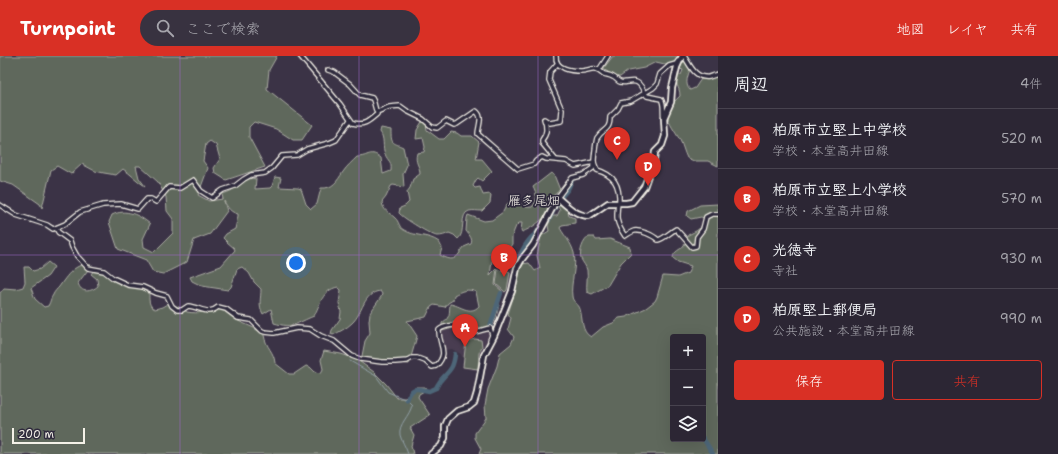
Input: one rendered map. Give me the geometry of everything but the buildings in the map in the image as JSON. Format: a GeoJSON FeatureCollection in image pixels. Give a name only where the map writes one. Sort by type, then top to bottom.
{"type":"FeatureCollection","features":[{"type":"Feature","properties":{"kind":"main road"},"geometry":{"type":"LineString","coordinates":[[431,454],[441,446],[445,438],[445,426],[448,419],[457,411],[469,407],[474,403],[484,355],[491,343],[512,291],[517,268],[559,199],[571,209],[587,216],[592,215],[608,203],[632,202],[644,187],[648,176],[653,169],[655,152],[662,145],[665,136],[664,118],[671,102],[672,88],[677,67],[682,57]]}},
{"type":"Feature","properties":{"kind":"street"},"geometry":{"type":"LineString","coordinates":[[300,56],[322,81],[353,123],[362,125],[371,120],[377,112],[389,107],[400,106],[423,119],[432,127],[437,128],[446,121],[454,125],[457,124],[476,111],[479,113],[481,120],[478,134],[518,169],[534,164],[540,158],[566,161],[575,166],[594,163]]}},
{"type":"Feature","properties":{"kind":"street"},"geometry":{"type":"LineString","coordinates":[[556,56],[555,60],[560,66],[575,71],[594,68],[603,74],[612,76],[619,82],[637,83],[640,85],[644,93],[650,98],[656,97],[661,99],[664,118]]}},
{"type":"Feature","properties":{"kind":"street"},"geometry":{"type":"LineString","coordinates":[[599,70],[608,56]]}},
{"type":"Feature","properties":{"kind":"street"},"geometry":{"type":"LineString","coordinates":[[559,199],[572,178],[583,175],[593,168],[596,152],[596,141],[609,126],[610,117],[618,109],[621,103],[631,101],[656,85],[660,74],[669,66],[676,64],[682,57],[699,76],[710,77],[718,74]]}},
{"type":"Feature","properties":{"kind":"street"},"geometry":{"type":"LineString","coordinates":[[555,159],[542,143],[542,140],[545,136],[547,125],[544,119],[550,123],[561,120],[562,110],[549,80],[550,72],[557,64]]}},
{"type":"Feature","properties":{"kind":"street"},"geometry":{"type":"LineString","coordinates":[[328,70],[334,72],[350,84],[360,95],[372,98],[374,108],[377,112]]}},
{"type":"Feature","properties":{"kind":"street"},"geometry":{"type":"LineString","coordinates":[[0,205],[22,218],[53,229],[65,224],[80,212],[104,205],[121,204],[138,209],[147,199],[151,199],[156,202],[169,187],[180,188],[193,180],[201,192],[212,198],[223,190],[235,186],[251,175],[265,173],[272,168],[282,156],[297,155],[307,149],[336,140],[350,120]]}},
{"type":"Feature","properties":{"kind":"street"},"geometry":{"type":"LineString","coordinates":[[594,163],[597,170],[605,173],[616,183],[620,192],[616,217],[618,225],[625,236],[632,231],[654,236],[658,240],[661,240],[676,229],[692,247],[696,246],[697,237],[703,230],[706,216],[718,214]]}},
{"type":"Feature","properties":{"kind":"street"},"geometry":{"type":"LineString","coordinates":[[56,228],[58,232],[70,241],[76,256],[88,268],[92,270],[104,271],[128,285],[143,287],[167,296],[172,306],[177,310],[182,310],[188,306],[207,312],[212,312],[218,307],[222,307],[238,318],[251,320],[265,332],[274,333],[297,328],[310,328],[321,336],[334,341],[352,356],[360,359],[395,362],[417,358],[426,361],[432,367],[436,366],[443,354],[439,338],[439,330],[443,327],[453,325],[463,326],[470,332],[490,328],[491,343]]}},
{"type":"Feature","properties":{"kind":"shaded area"},"geometry":{"type":"Polygon","coordinates":[[[514,251],[520,252],[508,292],[505,294],[495,285],[498,265],[500,259],[508,255],[511,256],[514,251]]]}},
{"type":"Feature","properties":{"kind":"shaded area"},"geometry":{"type":"Polygon","coordinates":[[[458,327],[489,330],[491,335],[480,371],[462,368],[463,359],[461,354],[452,349],[444,350],[440,338],[442,331],[458,327]]]}},
{"type":"Feature","properties":{"kind":"green space"},"geometry":{"type":"Polygon","coordinates":[[[0,56],[277,56],[269,70],[267,89],[312,125],[302,140],[293,140],[276,129],[254,122],[249,127],[249,137],[265,167],[226,180],[215,173],[214,168],[220,159],[216,145],[210,141],[206,144],[203,161],[208,168],[198,195],[209,201],[223,199],[222,194],[231,191],[246,180],[252,178],[256,179],[255,189],[270,188],[275,177],[281,178],[279,187],[301,189],[306,204],[311,209],[317,204],[321,188],[332,186],[357,157],[369,154],[377,155],[381,158],[383,174],[391,171],[391,165],[385,154],[382,134],[380,132],[381,128],[391,130],[391,138],[393,142],[403,147],[407,165],[403,174],[404,187],[391,186],[382,202],[384,207],[396,219],[402,229],[413,234],[435,239],[439,242],[442,248],[440,255],[449,259],[455,258],[464,247],[472,242],[466,231],[468,215],[484,221],[492,220],[503,212],[507,204],[512,200],[526,207],[532,207],[536,197],[533,187],[551,173],[554,175],[560,190],[550,199],[546,216],[529,229],[522,232],[522,223],[519,223],[516,226],[512,236],[512,244],[510,247],[492,261],[490,275],[497,268],[495,285],[502,291],[496,317],[489,329],[471,334],[460,328],[442,331],[442,323],[448,317],[450,304],[469,310],[476,309],[479,306],[476,292],[465,290],[454,295],[453,300],[445,307],[434,305],[431,307],[426,317],[407,321],[417,336],[409,364],[363,359],[362,356],[365,341],[370,333],[370,313],[381,297],[382,294],[380,291],[370,295],[356,319],[352,323],[333,335],[331,334],[332,330],[340,319],[341,312],[339,303],[341,290],[338,287],[328,291],[314,316],[295,324],[281,325],[274,323],[271,309],[263,314],[260,305],[261,289],[254,282],[249,273],[242,267],[237,269],[231,287],[228,290],[202,286],[192,281],[190,277],[221,266],[235,250],[223,238],[226,234],[235,229],[238,214],[233,212],[224,201],[227,211],[210,234],[194,240],[187,262],[163,274],[153,272],[146,260],[118,249],[109,222],[112,215],[117,213],[127,212],[137,215],[150,224],[143,239],[144,247],[154,252],[173,233],[173,219],[167,211],[166,197],[158,182],[140,166],[136,166],[139,178],[145,186],[123,169],[116,175],[95,171],[82,164],[71,174],[57,166],[51,170],[42,208],[40,204],[13,185],[0,181],[0,56]]]}},
{"type":"Feature","properties":{"kind":"green space"},"geometry":{"type":"Polygon","coordinates":[[[613,56],[678,56],[677,60],[669,65],[656,62],[644,68],[628,71],[620,77],[616,77],[603,69],[613,56]]]}},
{"type":"Feature","properties":{"kind":"green space"},"geometry":{"type":"Polygon","coordinates":[[[683,59],[691,67],[687,82],[690,90],[695,88],[701,79],[708,79],[718,76],[718,166],[708,161],[694,161],[687,158],[680,140],[669,122],[668,113],[670,108],[680,96],[676,78],[677,75],[681,75],[683,70],[680,69],[683,59]]]}},
{"type":"Feature","properties":{"kind":"green space"},"geometry":{"type":"Polygon","coordinates":[[[423,120],[426,123],[427,130],[439,139],[444,139],[451,132],[457,133],[461,136],[472,136],[479,142],[476,159],[482,159],[492,171],[482,181],[478,178],[473,186],[475,188],[480,187],[483,195],[491,195],[490,203],[482,211],[469,211],[466,213],[463,220],[462,233],[458,239],[449,233],[440,236],[434,235],[411,222],[399,213],[400,208],[409,202],[407,192],[413,179],[420,174],[416,156],[417,153],[424,152],[425,147],[423,138],[416,139],[417,130],[423,120]]]}},
{"type":"Feature","properties":{"kind":"green space"},"geometry":{"type":"Polygon","coordinates":[[[560,204],[567,207],[569,216],[575,218],[575,223],[562,225],[560,228],[573,249],[575,258],[572,298],[579,307],[585,332],[591,337],[603,327],[613,323],[619,318],[626,317],[646,308],[655,301],[663,276],[678,277],[688,273],[691,266],[678,262],[673,258],[676,252],[685,244],[688,235],[701,227],[704,218],[701,217],[691,219],[687,216],[688,211],[700,205],[718,204],[718,454],[479,454],[481,449],[475,438],[475,433],[486,418],[485,405],[488,389],[497,366],[500,353],[511,344],[514,337],[508,329],[511,318],[508,314],[518,282],[521,264],[529,263],[535,271],[540,268],[537,256],[541,236],[549,231],[548,225],[553,216],[557,216],[560,210],[558,207],[560,204]]]}},
{"type":"Feature","properties":{"kind":"green space"},"geometry":{"type":"Polygon","coordinates":[[[589,237],[594,237],[596,240],[610,239],[630,247],[631,253],[621,263],[608,285],[592,294],[587,292],[587,270],[581,259],[583,243],[589,237]]]}},
{"type":"Feature","properties":{"kind":"green space"},"geometry":{"type":"Polygon","coordinates":[[[48,262],[54,267],[48,276],[31,288],[35,299],[44,307],[48,306],[55,292],[72,271],[81,265],[91,265],[78,283],[81,289],[89,291],[98,286],[97,279],[91,274],[95,270],[105,269],[112,277],[149,293],[150,304],[155,309],[169,303],[187,312],[200,313],[221,309],[236,320],[254,328],[264,335],[275,363],[289,374],[294,374],[306,366],[310,367],[315,372],[321,373],[323,369],[321,360],[324,351],[341,354],[356,359],[374,372],[397,398],[405,398],[416,387],[425,387],[426,390],[419,394],[418,397],[430,415],[410,428],[414,435],[411,446],[413,454],[0,454],[0,293],[4,288],[16,289],[23,287],[25,282],[24,267],[29,267],[33,271],[40,269],[48,262]]]}},
{"type":"Feature","properties":{"kind":"green space"},"geometry":{"type":"Polygon","coordinates":[[[498,269],[501,271],[502,269],[510,272],[507,290],[505,292],[496,284],[498,269]]]}},
{"type":"Feature","properties":{"kind":"green space"},"geometry":{"type":"Polygon","coordinates":[[[475,339],[481,340],[482,346],[479,353],[478,369],[463,367],[466,341],[475,339]]]}},
{"type":"Feature","properties":{"kind":"waterway"},"geometry":{"type":"LineString","coordinates":[[549,220],[558,201],[568,189],[572,180]]}},
{"type":"Feature","properties":{"kind":"waterway"},"geometry":{"type":"LineString","coordinates":[[516,263],[527,242],[539,229]]}},
{"type":"Feature","properties":{"kind":"waterway"},"geometry":{"type":"LineString","coordinates":[[490,327],[501,293]]}},
{"type":"Feature","properties":{"kind":"waterway"},"geometry":{"type":"LineString","coordinates":[[407,400],[411,392],[415,389],[429,391],[436,388],[450,370],[455,354]]}},
{"type":"Feature","properties":{"kind":"waterway"},"geometry":{"type":"LineString","coordinates":[[350,361],[376,376],[388,392],[407,400],[412,405],[400,431],[400,435],[408,454]]}},
{"type":"Feature","properties":{"kind":"waterway"},"geometry":{"type":"LineString","coordinates":[[706,442],[713,454]]}},
{"type":"Feature","properties":{"kind":"place","name":"光徳寺"},"geometry":{"type":"Point","coordinates":[617,160]}},
{"type":"Feature","properties":{"kind":"place","name":"柏原堅上郵便局"},"geometry":{"type":"Point","coordinates":[648,186]}},
{"type":"Feature","properties":{"kind":"place","name":"柏原市立堅上小学校"},"geometry":{"type":"Point","coordinates":[504,277]}},
{"type":"Feature","properties":{"kind":"place","name":"柏原市立堅上中学校"},"geometry":{"type":"Point","coordinates":[465,347]}},
{"type":"Feature","properties":{"kind":"district","name":"雁多尾畑"},"geometry":{"type":"Point","coordinates":[534,200]}}]}
